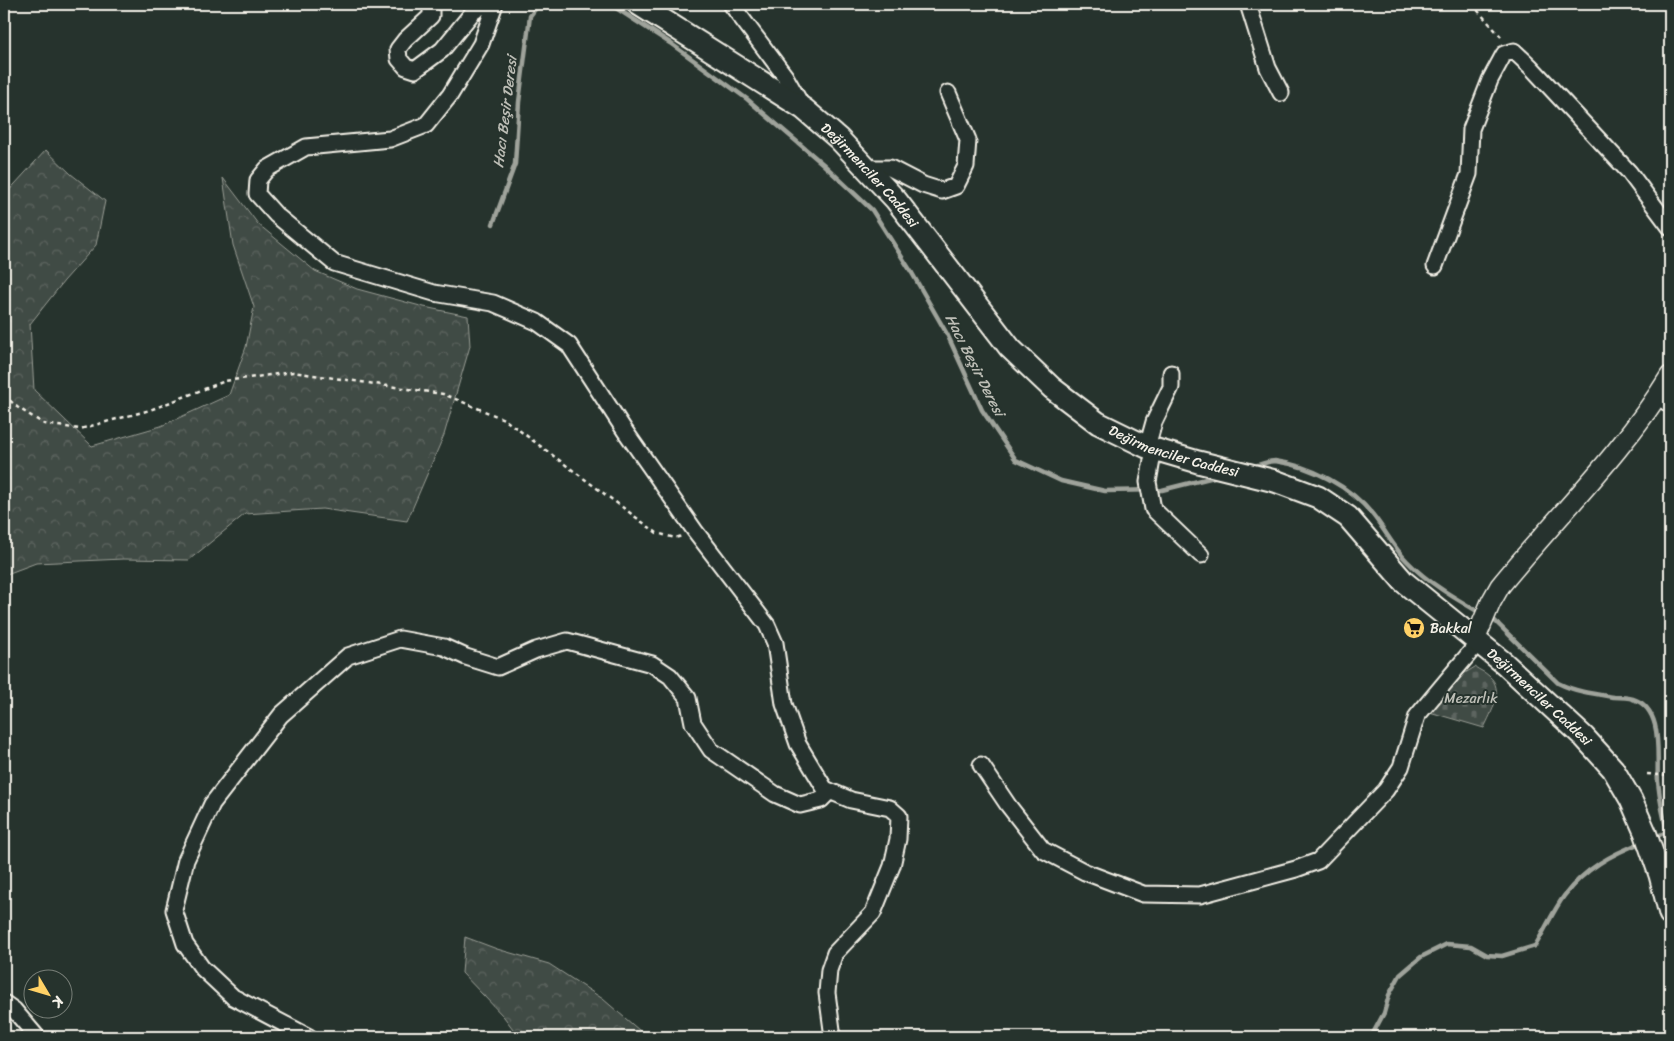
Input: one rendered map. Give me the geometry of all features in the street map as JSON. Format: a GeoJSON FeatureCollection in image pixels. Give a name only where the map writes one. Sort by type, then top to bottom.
{"type":"FeatureCollection","features":[{"type":"Feature","properties":{"kind":"main road","name":"Değirmenciler Caddesi"},"geometry":{"type":"LineString","coordinates":[[638,4],[804,109],[839,139],[896,200],[1010,348],[1052,388],[1098,422],[1151,448],[1275,481],[1318,497],[1348,517],[1404,582],[1478,637],[1584,737],[1613,770],[1631,800],[1648,839],[1670,914]]}},
{"type":"Feature","properties":{"kind":"street"},"geometry":{"type":"LineString","coordinates":[[431,4],[431,16],[398,49],[399,60],[406,67],[415,70],[442,50],[473,12],[485,4]]}},
{"type":"Feature","properties":{"kind":"street"},"geometry":{"type":"LineString","coordinates":[[494,4],[481,44],[450,96],[426,125],[390,139],[306,147],[267,169],[258,180],[257,194],[276,215],[334,263],[434,293],[494,303],[537,322],[569,345],[695,531],[767,625],[775,643],[784,704],[798,744],[825,788],[851,800],[890,808],[899,816],[898,839],[892,866],[873,913],[835,954],[829,970],[827,993],[833,1037]]}},
{"type":"Feature","properties":{"kind":"street"},"geometry":{"type":"LineString","coordinates":[[731,4],[784,76],[804,109]]}},
{"type":"Feature","properties":{"kind":"street"},"geometry":{"type":"LineString","coordinates":[[1248,4],[1268,68],[1281,93]]}},
{"type":"Feature","properties":{"kind":"street"},"geometry":{"type":"LineString","coordinates":[[1434,266],[1469,174],[1471,129],[1490,80],[1504,54],[1514,51],[1628,172],[1670,227]]}},
{"type":"Feature","properties":{"kind":"street"},"geometry":{"type":"LineString","coordinates":[[868,168],[890,168],[923,185],[942,191],[956,186],[966,166],[968,140],[948,93]]}},
{"type":"Feature","properties":{"kind":"street"},"geometry":{"type":"LineString","coordinates":[[1171,373],[1171,387],[1154,422],[1148,482],[1153,509],[1201,555]]}},
{"type":"Feature","properties":{"kind":"street"},"geometry":{"type":"LineString","coordinates":[[981,764],[1008,805],[1043,850],[1085,872],[1143,894],[1200,895],[1318,861],[1386,790],[1401,767],[1417,716],[1478,637],[1491,602],[1500,586],[1620,446],[1664,401],[1670,376]]}},
{"type":"Feature","properties":{"kind":"street"},"geometry":{"type":"LineString","coordinates":[[310,1037],[233,997],[202,968],[185,944],[174,910],[186,860],[212,804],[280,715],[348,656],[400,639],[444,647],[466,657],[498,667],[536,650],[567,641],[652,664],[670,676],[688,698],[693,723],[711,750],[775,794],[800,805],[821,800],[830,791]]}},
{"type":"Feature","properties":{"kind":"street"},"geometry":{"type":"LineString","coordinates":[[4,1003],[14,1010],[37,1037]]}},
{"type":"Feature","properties":{"kind":"path"},"geometry":{"type":"LineString","coordinates":[[1472,4],[1514,51]]}},
{"type":"Feature","properties":{"kind":"path"},"geometry":{"type":"LineString","coordinates":[[4,394],[17,407],[44,424],[80,429],[150,410],[225,382],[293,372],[443,394],[504,419],[657,533],[675,538],[695,531]]}},
{"type":"Feature","properties":{"kind":"path"},"geometry":{"type":"LineString","coordinates":[[1647,774],[1669,776]]}},
{"type":"Feature","properties":{"kind":"green space"},"geometry":{"type":"Polygon","coordinates":[[[46,150],[71,174],[105,201],[96,245],[30,324],[34,390],[92,446],[161,426],[229,395],[246,347],[254,307],[233,245],[223,178],[258,224],[315,271],[357,289],[424,307],[468,316],[470,346],[444,435],[407,521],[322,509],[245,514],[189,560],[123,559],[36,563],[4,575],[4,196],[46,150]]]}},
{"type":"Feature","properties":{"kind":"green space","name":"Mezarlık"},"geometry":{"type":"Polygon","coordinates":[[[1475,667],[1486,673],[1494,681],[1496,688],[1495,701],[1484,728],[1426,711],[1450,682],[1475,667]]]}},
{"type":"Feature","properties":{"kind":"green space"},"geometry":{"type":"Polygon","coordinates":[[[465,937],[497,949],[549,964],[603,999],[647,1037],[519,1037],[504,1017],[462,973],[465,937]]]}},
{"type":"Feature","properties":{"kind":"waterway","name":"Hacı Beşir Deresi"},"geometry":{"type":"LineString","coordinates":[[493,224],[515,164],[519,102],[530,16],[539,4]]}},
{"type":"Feature","properties":{"kind":"waterway","name":"Hacı Beşir Deresi"},"geometry":{"type":"LineString","coordinates":[[610,4],[670,43],[747,99],[823,164],[872,210],[912,273],[947,334],[982,410],[1016,460],[1061,481],[1105,491],[1162,490],[1218,476]]}},
{"type":"Feature","properties":{"kind":"waterway","name":"Hacı Beşir Deresi"},"geometry":{"type":"LineString","coordinates":[[1252,467],[1275,461],[1302,467],[1341,486],[1373,515],[1398,550],[1415,569],[1443,590],[1482,614]]}},
{"type":"Feature","properties":{"kind":"waterway","name":"Hacı Beşir Deresi"},"geometry":{"type":"LineString","coordinates":[[1489,617],[1558,683],[1585,692],[1626,697],[1643,704],[1650,713],[1657,735],[1658,782],[1670,843]]}},
{"type":"Feature","properties":{"kind":"waterway"},"geometry":{"type":"LineString","coordinates":[[1652,838],[1667,832]]}},
{"type":"Feature","properties":{"kind":"waterway"},"geometry":{"type":"LineString","coordinates":[[1371,1037],[1384,1013],[1389,995],[1400,975],[1421,957],[1447,944],[1471,946],[1487,955],[1502,956],[1535,946],[1560,902],[1580,878],[1599,863],[1643,842]]}},
{"type":"Feature","properties":{"kind":"place","name":"Bakkal"},"geometry":{"type":"Point","coordinates":[1414,628]}}]}
